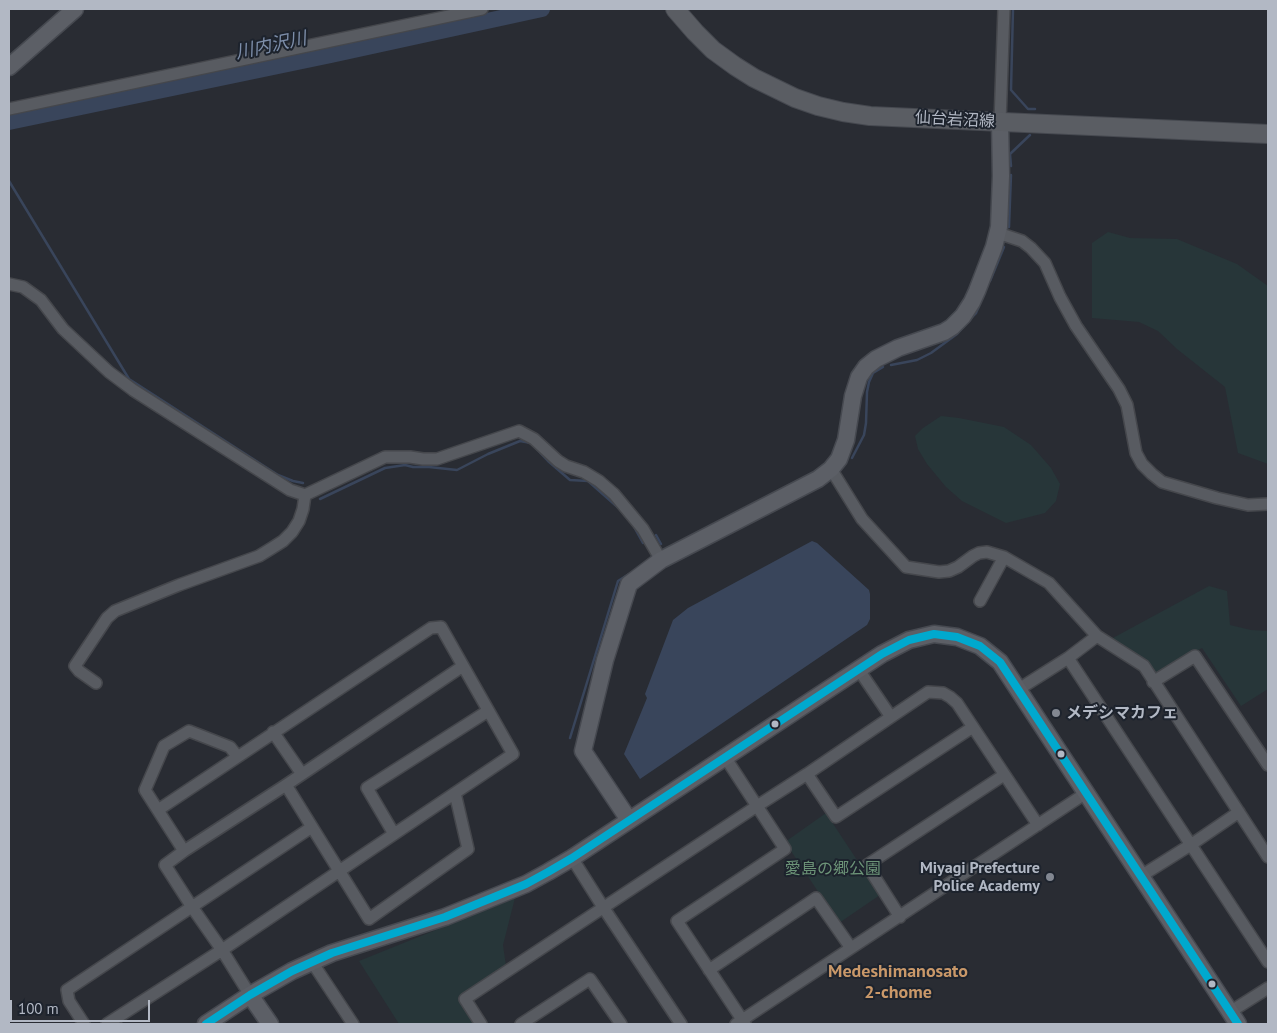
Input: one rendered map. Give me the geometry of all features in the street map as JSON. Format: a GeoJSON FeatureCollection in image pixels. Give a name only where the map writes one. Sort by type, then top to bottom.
{"type":"FeatureCollection","features":[{"type":"Feature","properties":{"kind":"main road","name":"仙台岩沼線"},"geometry":{"type":"LineString","coordinates":[[675,9],[713,50],[734,66],[776,90],[805,102],[842,112],[870,116],[1268,134]]}},
{"type":"Feature","properties":{"kind":"street"},"geometry":{"type":"LineString","coordinates":[[9,67],[75,9]]}},
{"type":"Feature","properties":{"kind":"street"},"geometry":{"type":"LineString","coordinates":[[9,109],[482,9]]}},
{"type":"Feature","properties":{"kind":"street"},"geometry":{"type":"LineString","coordinates":[[629,820],[583,751],[605,660],[629,584],[661,560],[818,479],[831,469],[839,459],[846,440],[853,396],[859,377],[866,367],[876,359],[898,348],[944,332],[958,322],[968,310],[994,247],[999,226],[1004,9]]}},
{"type":"Feature","properties":{"kind":"street"},"geometry":{"type":"LineString","coordinates":[[998,233],[1022,241],[1045,263],[1060,297],[1076,326],[1119,389],[1127,405],[1136,453],[1142,464],[1162,482],[1248,505],[1268,504]]}},
{"type":"Feature","properties":{"kind":"street"},"geometry":{"type":"LineString","coordinates":[[9,284],[23,287],[41,300],[63,328],[109,372],[133,390],[290,490],[305,495],[384,457],[437,460],[519,431],[534,439],[558,461],[584,472],[599,481],[614,494],[642,529],[661,560]]}},
{"type":"Feature","properties":{"kind":"street"},"geometry":{"type":"LineString","coordinates":[[831,469],[862,519],[906,567],[939,572],[949,571],[979,553],[987,552],[1004,557],[1048,583],[1097,636],[1144,666],[1268,857]]}},
{"type":"Feature","properties":{"kind":"street"},"geometry":{"type":"LineString","coordinates":[[96,683],[75,666],[107,618],[128,604],[258,556],[272,548],[283,541],[300,521],[305,495]]}},
{"type":"Feature","properties":{"kind":"street"},"geometry":{"type":"LineString","coordinates":[[980,600],[1004,557]]}},
{"type":"Feature","properties":{"kind":"street"},"geometry":{"type":"LineString","coordinates":[[107,1024],[222,950],[513,754],[441,627],[431,628],[158,810]]}},
{"type":"Feature","properties":{"kind":"street"},"geometry":{"type":"LineString","coordinates":[[206,1024],[250,995],[292,971],[332,953],[445,917],[526,884],[572,858],[882,654],[909,640],[934,634],[957,636],[980,646],[1000,662],[1234,1018],[1268,988]]}},
{"type":"Feature","properties":{"kind":"street"},"geometry":{"type":"LineString","coordinates":[[1018,689],[1068,658],[1097,636]]}},
{"type":"Feature","properties":{"kind":"street"},"geometry":{"type":"LineString","coordinates":[[1153,682],[1196,656],[1268,765]]}},
{"type":"Feature","properties":{"kind":"street"},"geometry":{"type":"LineString","coordinates":[[1068,658],[1268,962]]}},
{"type":"Feature","properties":{"kind":"street"},"geometry":{"type":"LineString","coordinates":[[270,1024],[165,865],[184,850],[286,785],[463,666]]}},
{"type":"Feature","properties":{"kind":"street"},"geometry":{"type":"LineString","coordinates":[[859,670],[891,717]]}},
{"type":"Feature","properties":{"kind":"street"},"geometry":{"type":"LineString","coordinates":[[480,1024],[465,999],[928,692],[943,693],[957,703],[1038,825]]}},
{"type":"Feature","properties":{"kind":"street"},"geometry":{"type":"LineString","coordinates":[[394,834],[366,788],[488,711]]}},
{"type":"Feature","properties":{"kind":"street"},"geometry":{"type":"LineString","coordinates":[[807,774],[836,817],[973,727]]}},
{"type":"Feature","properties":{"kind":"street"},"geometry":{"type":"LineString","coordinates":[[184,850],[145,790],[164,746],[189,731],[230,748],[237,756]]}},
{"type":"Feature","properties":{"kind":"street"},"geometry":{"type":"LineString","coordinates":[[273,732],[302,774]]}},
{"type":"Feature","properties":{"kind":"street"},"geometry":{"type":"LineString","coordinates":[[725,757],[785,849],[677,922],[741,1023],[1086,793]]}},
{"type":"Feature","properties":{"kind":"street"},"geometry":{"type":"LineString","coordinates":[[900,917],[867,866],[1004,775]]}},
{"type":"Feature","properties":{"kind":"street"},"geometry":{"type":"LineString","coordinates":[[286,785],[369,919],[468,849],[455,793]]}},
{"type":"Feature","properties":{"kind":"street"},"geometry":{"type":"LineString","coordinates":[[1141,876],[1238,812]]}},
{"type":"Feature","properties":{"kind":"street"},"geometry":{"type":"LineString","coordinates":[[84,1024],[69,1001],[67,990],[312,827]]}},
{"type":"Feature","properties":{"kind":"street"},"geometry":{"type":"LineString","coordinates":[[572,858],[681,1024]]}},
{"type":"Feature","properties":{"kind":"street"},"geometry":{"type":"LineString","coordinates":[[709,970],[816,898],[851,948]]}},
{"type":"Feature","properties":{"kind":"street"},"geometry":{"type":"LineString","coordinates":[[312,962],[353,1024]]}},
{"type":"Feature","properties":{"kind":"street"},"geometry":{"type":"LineString","coordinates":[[522,1024],[590,979],[621,1024]]}},
{"type":"Feature","properties":{"kind":"green space"},"geometry":{"type":"Polygon","coordinates":[[[1108,232],[1130,238],[1177,239],[1237,264],[1268,286],[1268,464],[1238,453],[1225,387],[1177,349],[1158,331],[1139,322],[1092,318],[1092,243],[1108,232]]]}},
{"type":"Feature","properties":{"kind":"green space"},"geometry":{"type":"Polygon","coordinates":[[[941,416],[1004,427],[1031,445],[1051,468],[1060,484],[1056,501],[1045,513],[1006,523],[962,501],[946,487],[927,464],[918,449],[915,436],[941,416]]]}},
{"type":"Feature","properties":{"kind":"green space"},"geometry":{"type":"Polygon","coordinates":[[[1209,586],[1227,591],[1230,625],[1251,630],[1268,631],[1268,689],[1241,706],[1202,648],[1159,674],[1153,673],[1111,639],[1209,586]]]}},
{"type":"Feature","properties":{"kind":"green space","name":"愛島の郷公園"},"geometry":{"type":"Polygon","coordinates":[[[826,813],[880,895],[839,923],[785,842],[826,813]]]}},
{"type":"Feature","properties":{"kind":"green space"},"geometry":{"type":"Polygon","coordinates":[[[515,898],[503,945],[506,966],[459,998],[474,1024],[399,1024],[359,961],[515,898]]]}},
{"type":"Feature","properties":{"kind":"water"},"geometry":{"type":"Polygon","coordinates":[[[812,541],[817,543],[869,590],[870,619],[867,625],[640,779],[624,754],[647,698],[645,694],[673,620],[688,608],[812,541]]]}},
{"type":"Feature","properties":{"kind":"waterway","name":"川内沢川"},"geometry":{"type":"LineString","coordinates":[[9,122],[542,9]]}},
{"type":"Feature","properties":{"kind":"waterway"},"geometry":{"type":"LineString","coordinates":[[1013,9],[1011,90],[1028,109],[1035,109]]}},
{"type":"Feature","properties":{"kind":"waterway"},"geometry":{"type":"LineString","coordinates":[[1011,166],[1010,154],[1030,135]]}},
{"type":"Feature","properties":{"kind":"waterway"},"geometry":{"type":"LineString","coordinates":[[1009,227],[1011,175]]}},
{"type":"Feature","properties":{"kind":"waterway"},"geometry":{"type":"LineString","coordinates":[[9,181],[129,379],[278,475],[303,483]]}},
{"type":"Feature","properties":{"kind":"waterway"},"geometry":{"type":"LineString","coordinates":[[990,281],[1004,247]]}},
{"type":"Feature","properties":{"kind":"waterway"},"geometry":{"type":"LineString","coordinates":[[969,320],[976,313],[979,306]]}},
{"type":"Feature","properties":{"kind":"waterway"},"geometry":{"type":"LineString","coordinates":[[891,365],[917,360],[931,353],[957,334],[966,324]]}},
{"type":"Feature","properties":{"kind":"waterway"},"geometry":{"type":"LineString","coordinates":[[852,458],[864,435],[869,382],[873,373],[883,367]]}},
{"type":"Feature","properties":{"kind":"waterway"},"geometry":{"type":"LineString","coordinates":[[320,499],[385,468],[405,465],[457,470],[488,454],[520,441],[531,443],[570,480],[588,481],[622,511]]}},
{"type":"Feature","properties":{"kind":"waterway"},"geometry":{"type":"LineString","coordinates":[[633,525],[643,543]]}},
{"type":"Feature","properties":{"kind":"waterway"},"geometry":{"type":"LineString","coordinates":[[656,535],[661,544]]}},
{"type":"Feature","properties":{"kind":"waterway"},"geometry":{"type":"LineString","coordinates":[[570,738],[618,581],[629,574]]}},
{"type":"Feature","properties":{"kind":"transit line"},"geometry":{"type":"LineString","coordinates":[[206,1024],[250,995],[292,971],[332,953],[445,917],[526,884],[572,858],[882,654],[909,640],[934,634],[957,637],[980,646],[1000,662],[1238,1024]]}},
{"type":"Feature","properties":{"kind":"place","name":"メデシマカフェ"},"geometry":{"type":"Point","coordinates":[1056,713]}},
{"type":"Feature","properties":{"kind":"place","name":"Miyagi Prefecture Police Academy"},"geometry":{"type":"Point","coordinates":[1050,877]}},
{"type":"Feature","properties":{"kind":"district","name":"Medeshimanosato 2-chome"},"geometry":{"type":"Point","coordinates":[898,982]}}]}
